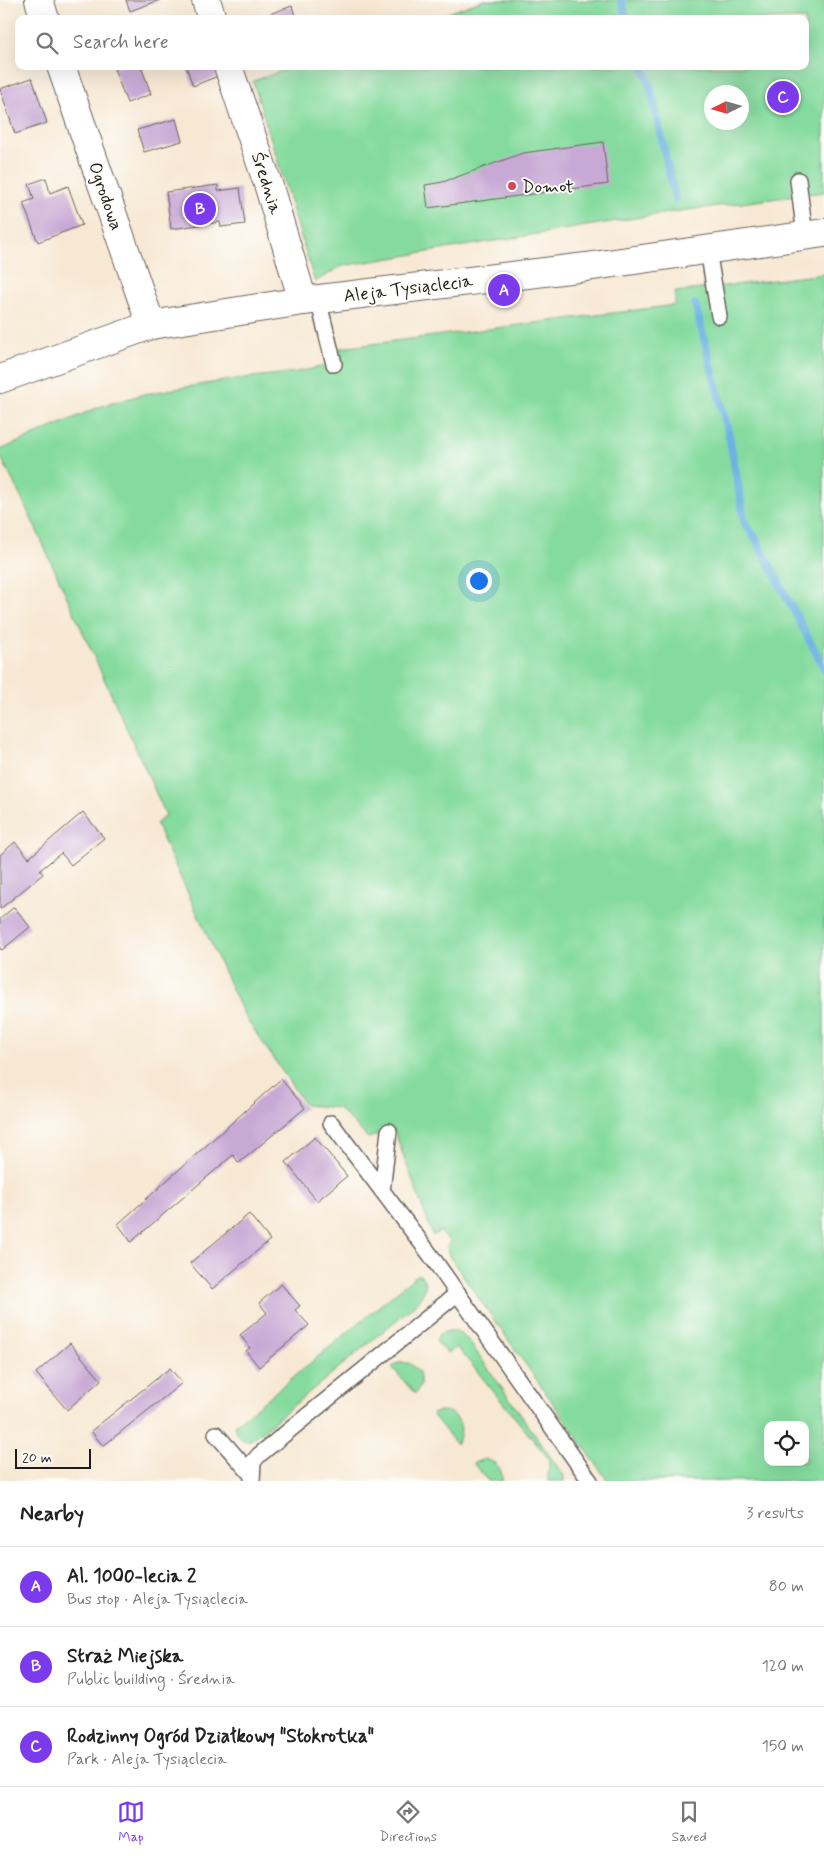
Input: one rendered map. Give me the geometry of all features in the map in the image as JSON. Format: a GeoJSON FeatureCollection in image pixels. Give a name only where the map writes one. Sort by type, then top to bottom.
{"type":"FeatureCollection","features":[{"type":"Feature","properties":{"kind":"street"},"geometry":{"type":"LineString","coordinates":[[39,0],[44,15]]}},
{"type":"Feature","properties":{"kind":"street","name":"Ogrodowa"},"geometry":{"type":"LineString","coordinates":[[63,70],[151,325]]}},
{"type":"Feature","properties":{"kind":"street","name":"Średnia"},"geometry":{"type":"LineString","coordinates":[[229,70],[269,187],[311,300]]}},
{"type":"Feature","properties":{"kind":"street","name":"Aleja Tysiąclecia"},"geometry":{"type":"LineString","coordinates":[[2,374],[151,325],[311,300],[586,267],[814,234]]}},
{"type":"Feature","properties":{"kind":"lane"},"geometry":{"type":"LineString","coordinates":[[798,180],[814,234]]}},
{"type":"Feature","properties":{"kind":"lane"},"geometry":{"type":"LineString","coordinates":[[708,250],[719,316]]}},
{"type":"Feature","properties":{"kind":"lane"},"geometry":{"type":"LineString","coordinates":[[311,300],[334,364]]}},
{"type":"Feature","properties":{"kind":"lane"},"geometry":{"type":"LineString","coordinates":[[331,1123],[458,1293],[590,1481]]}},
{"type":"Feature","properties":{"kind":"lane"},"geometry":{"type":"LineString","coordinates":[[382,1191],[389,1131]]}},
{"type":"Feature","properties":{"kind":"lane"},"geometry":{"type":"LineString","coordinates":[[251,1478],[253,1462],[259,1455],[458,1293]]}},
{"type":"Feature","properties":{"kind":"lane"},"geometry":{"type":"LineString","coordinates":[[216,1434],[251,1478]]}},
{"type":"Feature","properties":{"kind":"green space"},"geometry":{"type":"Polygon","coordinates":[[[484,0],[824,0],[824,192],[666,213],[342,266],[315,282],[253,81],[285,70],[809,70],[809,15],[442,15],[484,0]]]}},
{"type":"Feature","properties":{"kind":"green space"},"geometry":{"type":"Polygon","coordinates":[[[824,274],[824,1481],[608,1481],[449,1256],[447,1246],[450,1242],[440,1231],[433,1236],[394,1130],[368,1138],[338,1108],[305,1105],[244,1015],[156,824],[166,815],[32,520],[0,455],[0,450],[99,407],[144,394],[235,379],[297,372],[343,362],[340,348],[675,305],[675,292],[824,274]]]}},
{"type":"Feature","properties":{"kind":"green space"},"geometry":{"type":"Polygon","coordinates":[[[417,1275],[421,1275],[426,1284],[417,1303],[254,1438],[243,1440],[238,1436],[235,1425],[417,1275]]]}},
{"type":"Feature","properties":{"kind":"green space"},"geometry":{"type":"Polygon","coordinates":[[[457,1331],[468,1340],[564,1476],[564,1481],[548,1481],[549,1459],[457,1347],[450,1352],[446,1352],[436,1341],[439,1334],[457,1331]]]}},
{"type":"Feature","properties":{"kind":"green space"},"geometry":{"type":"Polygon","coordinates":[[[398,1363],[409,1363],[419,1372],[421,1385],[415,1394],[392,1367],[398,1363]]]}},
{"type":"Feature","properties":{"kind":"green space"},"geometry":{"type":"Polygon","coordinates":[[[439,1411],[451,1413],[459,1421],[461,1432],[456,1444],[432,1414],[439,1411]]]}},
{"type":"Feature","properties":{"kind":"green space"},"geometry":{"type":"Polygon","coordinates":[[[485,1459],[493,1462],[498,1467],[502,1481],[488,1481],[473,1463],[485,1459]]]}},
{"type":"Feature","properties":{"kind":"building"},"geometry":{"type":"Polygon","coordinates":[[[126,0],[160,0],[130,11],[126,0]]]}},
{"type":"Feature","properties":{"kind":"building"},"geometry":{"type":"Polygon","coordinates":[[[292,6],[295,15],[266,15],[292,6]]]}},
{"type":"Feature","properties":{"kind":"building"},"geometry":{"type":"Polygon","coordinates":[[[115,70],[142,70],[151,94],[127,103],[115,70]]]}},
{"type":"Feature","properties":{"kind":"building"},"geometry":{"type":"Polygon","coordinates":[[[187,70],[216,70],[218,76],[193,86],[187,70]]]}},
{"type":"Feature","properties":{"kind":"building"},"geometry":{"type":"Polygon","coordinates":[[[32,78],[47,123],[15,134],[0,89],[32,78]]]}},
{"type":"Feature","properties":{"kind":"building"},"geometry":{"type":"Polygon","coordinates":[[[176,119],[182,141],[144,152],[137,130],[176,119]]]}},
{"type":"Feature","properties":{"kind":"building"},"geometry":{"type":"Polygon","coordinates":[[[603,142],[608,184],[428,208],[425,185],[443,182],[523,153],[603,142]]]}},
{"type":"Feature","properties":{"kind":"building"},"geometry":{"type":"Polygon","coordinates":[[[46,178],[50,193],[68,186],[82,225],[38,242],[23,203],[34,199],[29,184],[46,178]]]}},
{"type":"Feature","properties":{"kind":"building"},"geometry":{"type":"Polygon","coordinates":[[[218,185],[218,191],[240,188],[245,224],[221,227],[220,222],[171,229],[166,192],[218,185]]]}},
{"type":"Feature","properties":{"kind":"building"},"geometry":{"type":"Polygon","coordinates":[[[83,812],[104,838],[71,865],[61,853],[40,870],[43,874],[0,909],[0,855],[15,842],[29,858],[83,812]]]}},
{"type":"Feature","properties":{"kind":"building"},"geometry":{"type":"Polygon","coordinates":[[[14,907],[30,927],[2,950],[0,949],[0,919],[14,907]]]}},
{"type":"Feature","properties":{"kind":"building"},"geometry":{"type":"Polygon","coordinates":[[[281,1079],[305,1108],[239,1163],[233,1155],[131,1242],[118,1224],[281,1079]]]}},
{"type":"Feature","properties":{"kind":"building"},"geometry":{"type":"Polygon","coordinates":[[[315,1137],[347,1176],[317,1201],[286,1162],[315,1137]]]}},
{"type":"Feature","properties":{"kind":"building"},"geometry":{"type":"Polygon","coordinates":[[[249,1214],[270,1240],[212,1289],[190,1263],[249,1214]]]}},
{"type":"Feature","properties":{"kind":"building"},"geometry":{"type":"Polygon","coordinates":[[[281,1284],[300,1306],[295,1310],[309,1325],[259,1367],[246,1351],[250,1348],[240,1335],[267,1313],[259,1303],[281,1284]]]}},
{"type":"Feature","properties":{"kind":"building"},"geometry":{"type":"Polygon","coordinates":[[[70,1343],[101,1380],[67,1410],[36,1373],[70,1343]]]}},
{"type":"Feature","properties":{"kind":"building"},"geometry":{"type":"Polygon","coordinates":[[[170,1368],[182,1383],[103,1446],[91,1431],[170,1368]]]}},
{"type":"Feature","properties":{"kind":"waterway"},"geometry":{"type":"LineString","coordinates":[[621,0],[626,15]]}},
{"type":"Feature","properties":{"kind":"waterway"},"geometry":{"type":"LineString","coordinates":[[644,70],[650,86],[675,199]]}},
{"type":"Feature","properties":{"kind":"waterway"},"geometry":{"type":"LineString","coordinates":[[695,304],[729,435],[745,524],[755,537],[824,668]]}},
{"type":"Feature","properties":{"kind":"place","name":"Rodzinny Ogród Działkowy \"Stokrotka\""},"geometry":{"type":"Point","coordinates":[783,97]}},
{"type":"Feature","properties":{"kind":"place","name":"Domot"},"geometry":{"type":"Point","coordinates":[512,186]}},
{"type":"Feature","properties":{"kind":"place","name":"Straż Miejska"},"geometry":{"type":"Point","coordinates":[200,209]}},
{"type":"Feature","properties":{"kind":"place","name":"Al. 1000-lecia 2"},"geometry":{"type":"Point","coordinates":[504,290]}}]}
